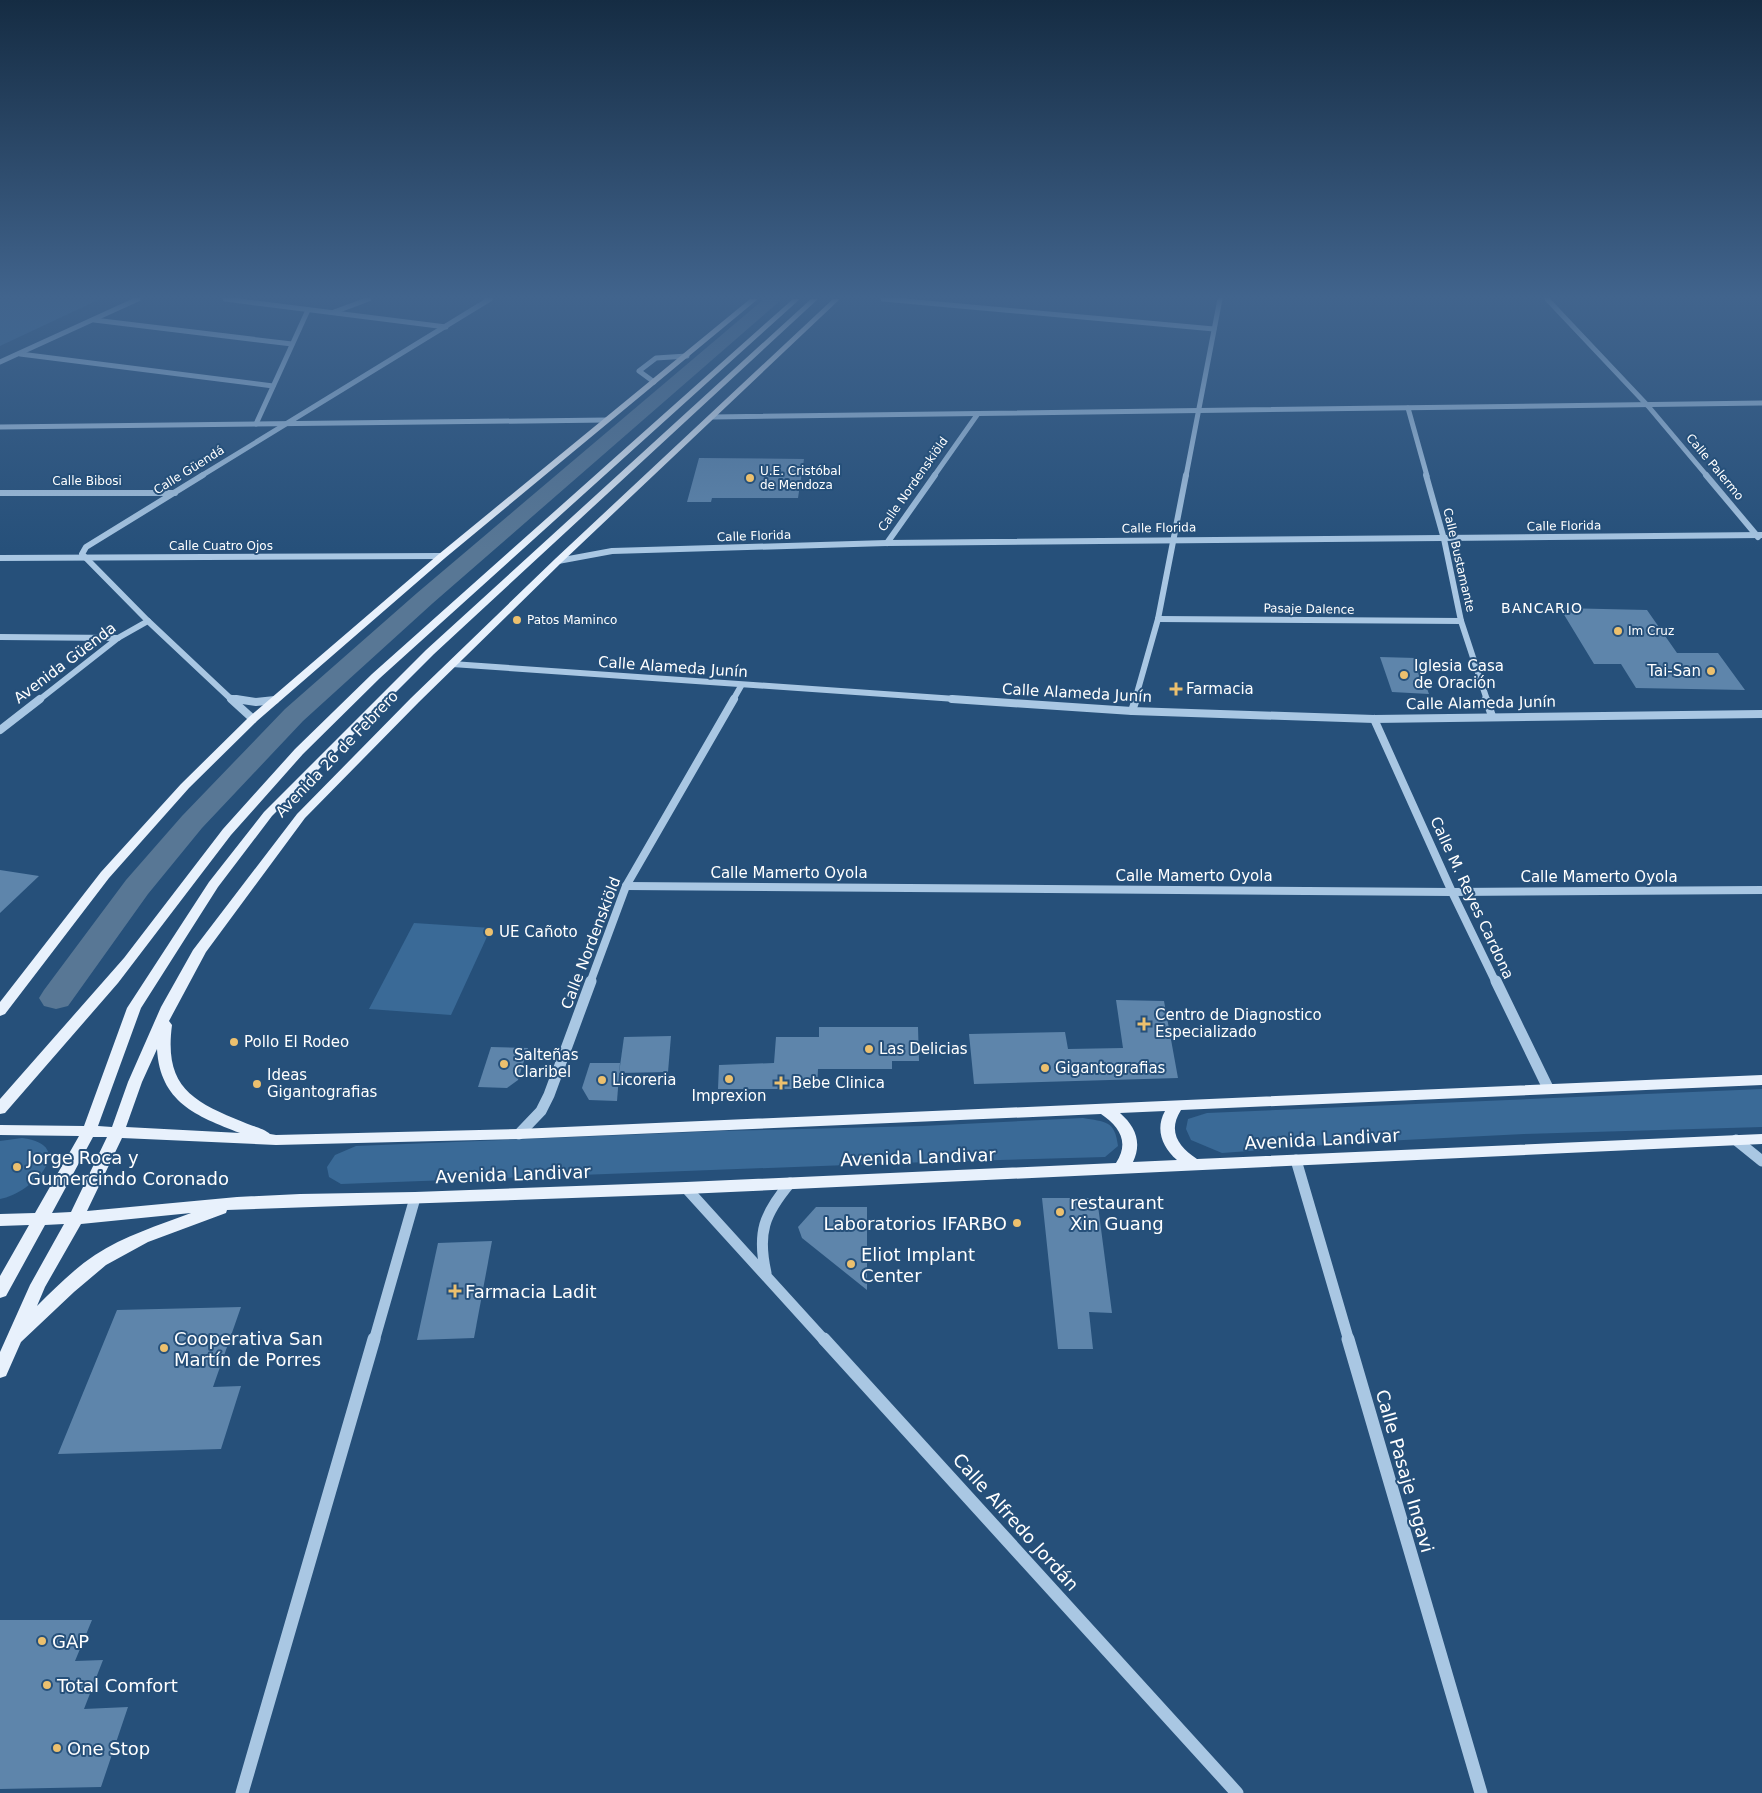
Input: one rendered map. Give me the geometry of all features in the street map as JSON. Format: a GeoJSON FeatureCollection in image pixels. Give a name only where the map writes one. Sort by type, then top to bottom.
{"type":"FeatureCollection","features":[{"type":"Feature","properties":{"kind":"main road"},"geometry":{"type":"LineString","coordinates":[[0,1011],[105,875],[185,786],[254,719],[442,556],[653,383]]}},
{"type":"Feature","properties":{"kind":"main road","name":"Avenida 26 de Febrero"},"geometry":{"type":"LineString","coordinates":[[0,1109],[129,960],[227,831],[261,792],[322,729],[376,676],[704,383]]}},
{"type":"Feature","properties":{"kind":"main road","name":"Avenida 26 de Febrero"},"geometry":{"type":"LineString","coordinates":[[0,1291],[89,1131],[134,1008],[213,884],[268,814],[430,652],[724,383]]}},
{"type":"Feature","properties":{"kind":"main road","name":"Avenida 26 de Febrero"},"geometry":{"type":"LineString","coordinates":[[0,1371],[38,1285],[76,1218],[117,1133],[135,1082],[168,1007],[200,950],[301,816],[452,664],[558,561],[749,383]]}},
{"type":"Feature","properties":{"kind":"main road"},"geometry":{"type":"LineString","coordinates":[[168,1007],[162,1039],[165,1062],[173,1086],[190,1101],[214,1117],[276,1140]]}},
{"type":"Feature","properties":{"kind":"main road"},"geometry":{"type":"LineString","coordinates":[[0,1130],[89,1131],[276,1140],[519,1134],[1762,1080]]}},
{"type":"Feature","properties":{"kind":"main road"},"geometry":{"type":"LineString","coordinates":[[1176,1106],[1166,1125],[1167,1136],[1173,1147],[1183,1158],[1196,1166]]}},
{"type":"Feature","properties":{"kind":"main road"},"geometry":{"type":"LineString","coordinates":[[1103,1108],[1116,1115],[1125,1125],[1130,1136],[1131,1148],[1128,1159],[1120,1169]]}},
{"type":"Feature","properties":{"kind":"main road","name":"Avenida Landivar"},"geometry":{"type":"LineString","coordinates":[[0,1220],[40,1221],[237,1203],[300,1200],[415,1198],[686,1188],[1762,1139]]}},
{"type":"Feature","properties":{"kind":"main road"},"geometry":{"type":"LineString","coordinates":[[12,1342],[64,1291],[102,1259],[147,1236],[237,1203]]}},
{"type":"Feature","properties":{"kind":"street"},"geometry":{"type":"LineString","coordinates":[[247,383],[273,386]]}},
{"type":"Feature","properties":{"kind":"street"},"geometry":{"type":"LineString","coordinates":[[256,424],[275,383]]}},
{"type":"Feature","properties":{"kind":"street","name":"Calle Güendá"},"geometry":{"type":"LineString","coordinates":[[85,558],[82,554],[86,547],[353,383]]}},
{"type":"Feature","properties":{"kind":"street"},"geometry":{"type":"LineString","coordinates":[[1132,711],[1158,619],[1172,539],[1204,383]]}},
{"type":"Feature","properties":{"kind":"street","name":"Calle Palermo"},"geometry":{"type":"LineString","coordinates":[[1626,383],[1760,537]]}},
{"type":"Feature","properties":{"kind":"street"},"geometry":{"type":"LineString","coordinates":[[713,417],[1762,403]]}},
{"type":"Feature","properties":{"kind":"street","name":"Calle Bustamante"},"geometry":{"type":"LineString","coordinates":[[1408,408],[1444,539],[1461,621],[1492,716]]}},
{"type":"Feature","properties":{"kind":"street","name":"Calle Nordenskiöld"},"geometry":{"type":"LineString","coordinates":[[887,543],[977,414]]}},
{"type":"Feature","properties":{"kind":"street"},"geometry":{"type":"LineString","coordinates":[[0,428],[607,420]]}},
{"type":"Feature","properties":{"kind":"street","name":"Calle Bibosi"},"geometry":{"type":"LineString","coordinates":[[0,493],[175,493]]}},
{"type":"Feature","properties":{"kind":"street","name":"Calle Florida"},"geometry":{"type":"LineString","coordinates":[[558,561],[612,550],[887,543],[1172,539],[1760,537]]}},
{"type":"Feature","properties":{"kind":"street","name":"Calle Cuatro Ojos"},"geometry":{"type":"LineString","coordinates":[[0,558],[442,556]]}},
{"type":"Feature","properties":{"kind":"street"},"geometry":{"type":"LineString","coordinates":[[85,558],[148,621],[254,719]]}},
{"type":"Feature","properties":{"kind":"street","name":"Pasaje Dalence"},"geometry":{"type":"LineString","coordinates":[[1158,619],[1461,621]]}},
{"type":"Feature","properties":{"kind":"street","name":"Avenida Güenda"},"geometry":{"type":"LineString","coordinates":[[0,730],[4,723],[118,638],[148,621]]}},
{"type":"Feature","properties":{"kind":"street"},"geometry":{"type":"LineString","coordinates":[[0,637],[118,638]]}},
{"type":"Feature","properties":{"kind":"street","name":"Calle Alameda Junín"},"geometry":{"type":"LineString","coordinates":[[452,664],[741,686],[1132,711],[1374,719],[1762,714]]}},
{"type":"Feature","properties":{"kind":"street","name":"Calle Nordenskiöld"},"geometry":{"type":"LineString","coordinates":[[519,1134],[541,1111],[549,1095],[626,886],[741,686]]}},
{"type":"Feature","properties":{"kind":"street"},"geometry":{"type":"LineString","coordinates":[[233,698],[256,702],[275,700]]}},
{"type":"Feature","properties":{"kind":"street","name":"Calle M. Reyes Cardona"},"geometry":{"type":"LineString","coordinates":[[1374,719],[1452,892],[1548,1088]]}},
{"type":"Feature","properties":{"kind":"street","name":"Calle Mamerto Oyola"},"geometry":{"type":"LineString","coordinates":[[626,886],[1452,892],[1762,890]]}},
{"type":"Feature","properties":{"kind":"street"},"geometry":{"type":"LineString","coordinates":[[1736,1140],[1762,1160]]}},
{"type":"Feature","properties":{"kind":"street","name":"Calle Pasaje Ingavi"},"geometry":{"type":"LineString","coordinates":[[1296,1160],[1481,1793]]}},
{"type":"Feature","properties":{"kind":"street","name":"Calle Alfredo Jordán"},"geometry":{"type":"LineString","coordinates":[[767,1276],[760,1252],[763,1226],[772,1203],[790,1183]]}},
{"type":"Feature","properties":{"kind":"street","name":"Calle Alfredo Jordán"},"geometry":{"type":"LineString","coordinates":[[686,1188],[1237,1793]]}},
{"type":"Feature","properties":{"kind":"street"},"geometry":{"type":"LineString","coordinates":[[242,1793],[415,1198]]}},
{"type":"Feature","properties":{"kind":"shaded area"},"geometry":{"type":"Polygon","coordinates":[[[414,923],[491,928],[451,1015],[369,1009],[414,923]]]}},
{"type":"Feature","properties":{"kind":"shaded area"},"geometry":{"type":"Polygon","coordinates":[[[1762,1089],[1762,1127],[1524,1134],[1364,1142],[1222,1153],[1191,1140],[1186,1129],[1188,1119],[1207,1113],[1762,1089]]]}},
{"type":"Feature","properties":{"kind":"shaded area"},"geometry":{"type":"Polygon","coordinates":[[[1083,1118],[1108,1124],[1117,1137],[1118,1146],[1105,1157],[341,1184],[329,1177],[327,1167],[335,1155],[356,1146],[720,1131],[923,1126],[1083,1118]]]}},
{"type":"Feature","properties":{"kind":"shaded area"},"geometry":{"type":"Polygon","coordinates":[[[22,1138],[39,1142],[47,1150],[49,1159],[36,1179],[25,1188],[0,1199],[0,1141],[22,1138]]]}},
{"type":"Feature","properties":{"kind":"building"},"geometry":{"type":"Polygon","coordinates":[[[699,458],[804,459],[798,498],[712,498],[711,502],[687,502],[699,458]]]}},
{"type":"Feature","properties":{"kind":"building","name":"Im Cruz"},"geometry":{"type":"Polygon","coordinates":[[[1560,608],[1647,610],[1677,653],[1718,653],[1745,690],[1636,688],[1621,664],[1594,664],[1560,608]]]}},
{"type":"Feature","properties":{"kind":"building","name":"Iglesia Casa de Oración"},"geometry":{"type":"Polygon","coordinates":[[[1380,657],[1416,658],[1429,694],[1392,692],[1380,657]]]}},
{"type":"Feature","properties":{"kind":"building"},"geometry":{"type":"Polygon","coordinates":[[[0,870],[39,876],[0,913],[0,870]]]}},
{"type":"Feature","properties":{"kind":"building"},"geometry":{"type":"Polygon","coordinates":[[[1116,1000],[1164,1001],[1178,1078],[974,1084],[969,1034],[1065,1032],[1068,1049],[1123,1048],[1116,1000]]]}},
{"type":"Feature","properties":{"kind":"building"},"geometry":{"type":"Polygon","coordinates":[[[819,1027],[918,1027],[919,1061],[892,1061],[892,1069],[818,1069],[817,1089],[718,1089],[719,1065],[774,1063],[776,1037],[819,1037],[819,1027]]]}},
{"type":"Feature","properties":{"kind":"building"},"geometry":{"type":"Polygon","coordinates":[[[671,1036],[668,1072],[619,1073],[624,1037],[671,1036]]]}},
{"type":"Feature","properties":{"kind":"building","name":"Salteñas Claribel"},"geometry":{"type":"Polygon","coordinates":[[[491,1047],[528,1048],[518,1080],[507,1088],[478,1087],[491,1047]]]}},
{"type":"Feature","properties":{"kind":"building","name":"Licoreria"},"geometry":{"type":"Polygon","coordinates":[[[590,1063],[620,1063],[617,1101],[589,1100],[582,1088],[590,1063]]]}},
{"type":"Feature","properties":{"kind":"building"},"geometry":{"type":"Polygon","coordinates":[[[1042,1198],[1097,1198],[1112,1313],[1089,1312],[1093,1349],[1058,1349],[1042,1198]]]}},
{"type":"Feature","properties":{"kind":"building","name":"Eliot Implant Center"},"geometry":{"type":"Polygon","coordinates":[[[816,1207],[867,1207],[867,1290],[802,1238],[798,1227],[816,1207]]]}},
{"type":"Feature","properties":{"kind":"building","name":"Farmacia Ladit"},"geometry":{"type":"Polygon","coordinates":[[[492,1241],[474,1338],[417,1340],[438,1243],[492,1241]]]}},
{"type":"Feature","properties":{"kind":"building","name":"Cooperativa San Martín de Porres"},"geometry":{"type":"Polygon","coordinates":[[[241,1307],[213,1387],[241,1386],[221,1449],[58,1454],[117,1310],[241,1307]]]}},
{"type":"Feature","properties":{"kind":"building"},"geometry":{"type":"Polygon","coordinates":[[[0,1620],[92,1620],[75,1661],[103,1660],[84,1709],[128,1707],[101,1787],[0,1789],[0,1620]]]}},
{"type":"Feature","properties":{"kind":"waterway"},"geometry":{"type":"LineString","coordinates":[[56,998],[137,887],[192,822],[294,715],[425,598],[676,383]]}},
{"type":"Feature","properties":{"kind":"place","name":"U.E. Cristóbal de Mendoza"},"geometry":{"type":"Point","coordinates":[750,478]}},
{"type":"Feature","properties":{"kind":"place","name":"Patos Maminco"},"geometry":{"type":"Point","coordinates":[517,620]}},
{"type":"Feature","properties":{"kind":"place","name":"Im Cruz"},"geometry":{"type":"Point","coordinates":[1618,631]}},
{"type":"Feature","properties":{"kind":"place","name":"Tai-San"},"geometry":{"type":"Point","coordinates":[1711,671]}},
{"type":"Feature","properties":{"kind":"place","name":"Iglesia Casa de Oración"},"geometry":{"type":"Point","coordinates":[1404,675]}},
{"type":"Feature","properties":{"kind":"place","name":"Farmacia"},"geometry":{"type":"Point","coordinates":[1176,689]}},
{"type":"Feature","properties":{"kind":"place","name":"UE Cañoto"},"geometry":{"type":"Point","coordinates":[489,932]}},
{"type":"Feature","properties":{"kind":"place","name":"Centro de Diagnostico Especializado"},"geometry":{"type":"Point","coordinates":[1144,1024]}},
{"type":"Feature","properties":{"kind":"place","name":"Pollo El Rodeo"},"geometry":{"type":"Point","coordinates":[234,1042]}},
{"type":"Feature","properties":{"kind":"place","name":"Las Delicias"},"geometry":{"type":"Point","coordinates":[869,1049]}},
{"type":"Feature","properties":{"kind":"place","name":"Salteñas Claribel"},"geometry":{"type":"Point","coordinates":[504,1064]}},
{"type":"Feature","properties":{"kind":"place","name":"Gigantografias"},"geometry":{"type":"Point","coordinates":[1045,1068]}},
{"type":"Feature","properties":{"kind":"place","name":"Imprexion"},"geometry":{"type":"Point","coordinates":[729,1079]}},
{"type":"Feature","properties":{"kind":"place","name":"Licoreria"},"geometry":{"type":"Point","coordinates":[602,1080]}},
{"type":"Feature","properties":{"kind":"place","name":"Bebe Clinica"},"geometry":{"type":"Point","coordinates":[781,1083]}},
{"type":"Feature","properties":{"kind":"place","name":"Ideas Gigantografias"},"geometry":{"type":"Point","coordinates":[257,1084]}},
{"type":"Feature","properties":{"kind":"place","name":"Jorge Roca y Gumercindo Coronado"},"geometry":{"type":"Point","coordinates":[17,1167]}},
{"type":"Feature","properties":{"kind":"place","name":"restaurant Xin Guang"},"geometry":{"type":"Point","coordinates":[1060,1212]}},
{"type":"Feature","properties":{"kind":"place","name":"Laboratorios IFARBO"},"geometry":{"type":"Point","coordinates":[1017,1223]}},
{"type":"Feature","properties":{"kind":"place","name":"Eliot Implant Center"},"geometry":{"type":"Point","coordinates":[851,1264]}},
{"type":"Feature","properties":{"kind":"place","name":"Farmacia Ladit"},"geometry":{"type":"Point","coordinates":[455,1291]}},
{"type":"Feature","properties":{"kind":"place","name":"Cooperativa San Martín de Porres"},"geometry":{"type":"Point","coordinates":[164,1348]}},
{"type":"Feature","properties":{"kind":"place","name":"GAP"},"geometry":{"type":"Point","coordinates":[42,1641]}},
{"type":"Feature","properties":{"kind":"place","name":"Total Comfort"},"geometry":{"type":"Point","coordinates":[47,1685]}},
{"type":"Feature","properties":{"kind":"place","name":"One Stop"},"geometry":{"type":"Point","coordinates":[57,1748]}},
{"type":"Feature","properties":{"kind":"district","name":"BANCARIO"},"geometry":{"type":"Point","coordinates":[1542,608]}}]}
